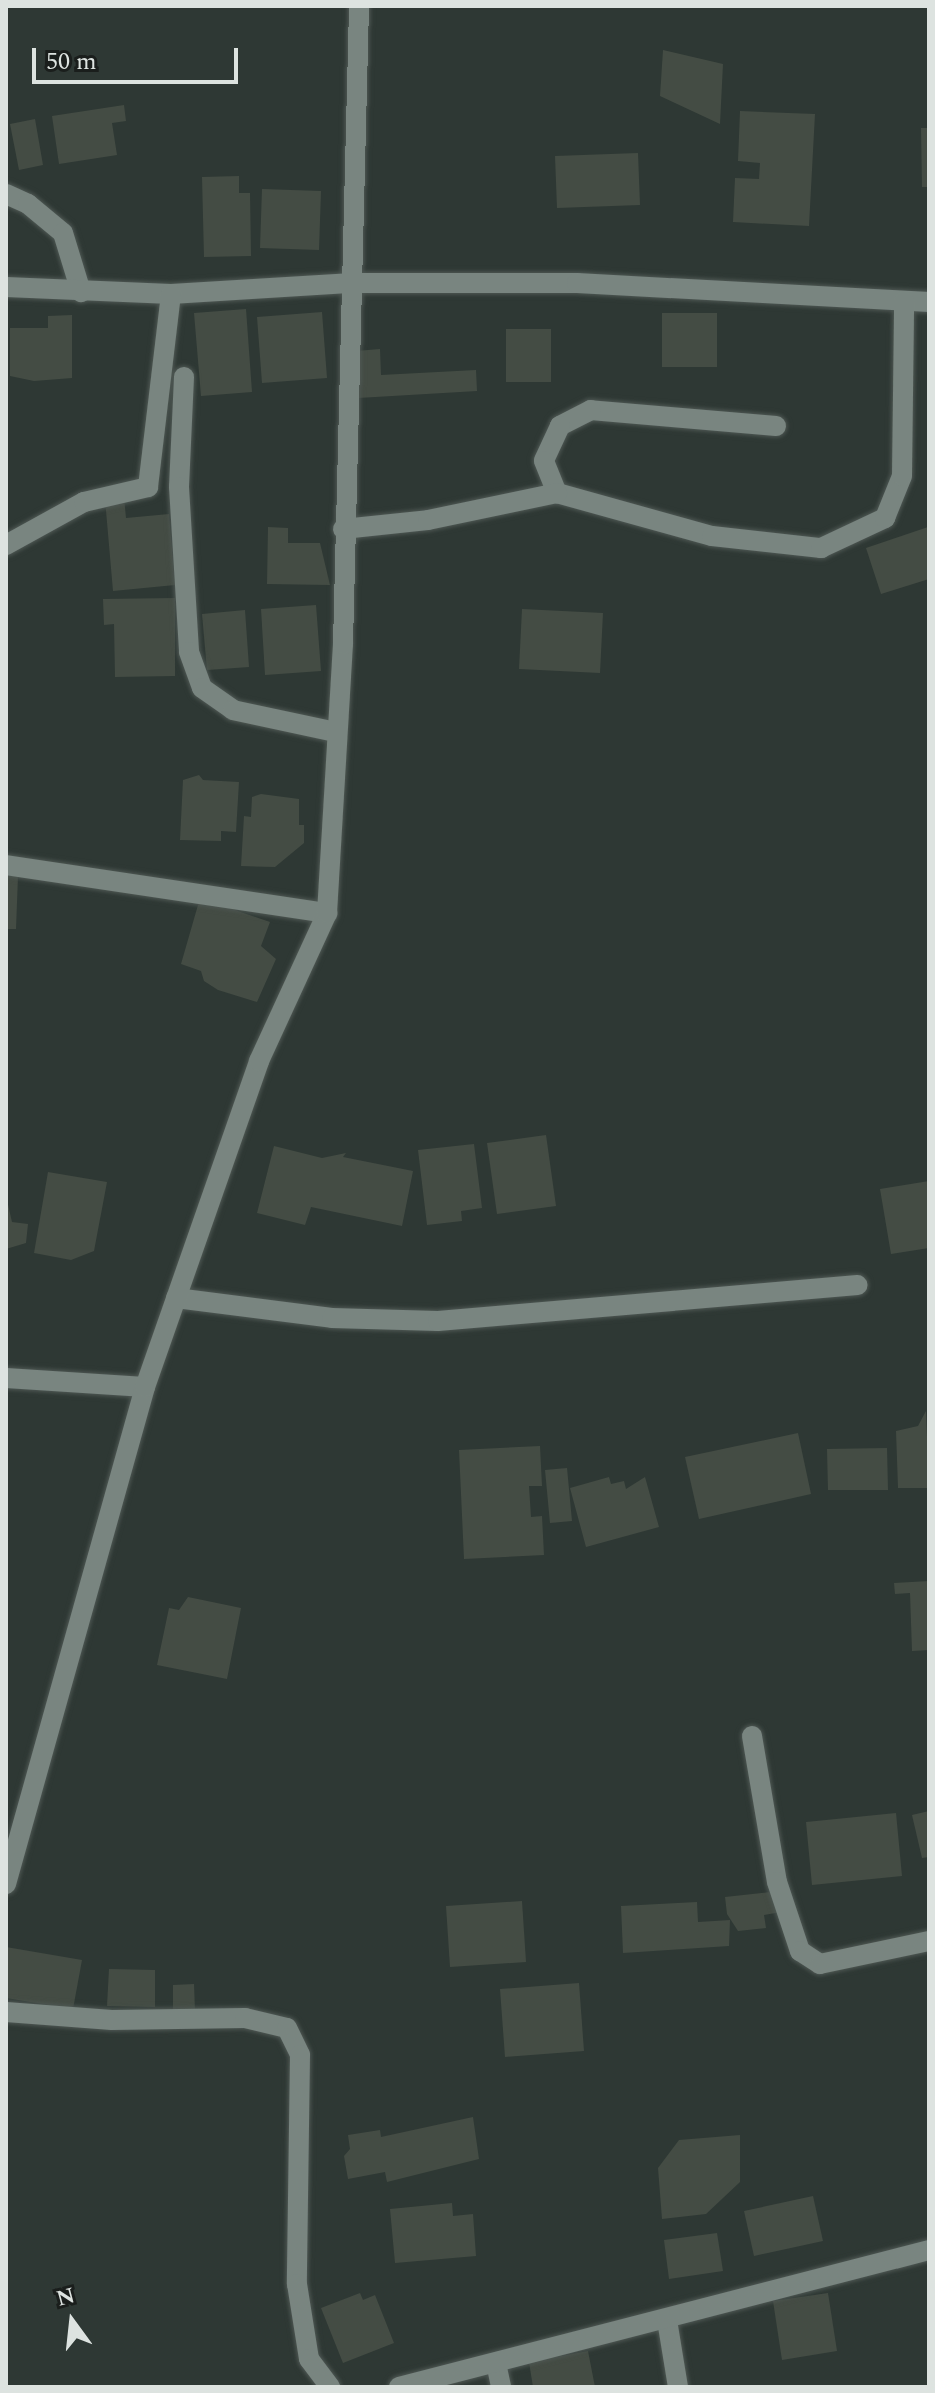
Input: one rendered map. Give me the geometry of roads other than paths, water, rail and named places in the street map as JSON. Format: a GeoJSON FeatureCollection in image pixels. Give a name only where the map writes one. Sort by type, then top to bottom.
{"type":"FeatureCollection","features":[{"type":"Feature","properties":{"kind":"street"},"geometry":{"type":"LineString","coordinates":[[6,1884],[145,1387],[259,1061],[327,913],[353,283],[359,6]]}},
{"type":"Feature","properties":{"kind":"street"},"geometry":{"type":"LineString","coordinates":[[6,194],[28,204],[63,233],[81,292]]}},
{"type":"Feature","properties":{"kind":"street"},"geometry":{"type":"LineString","coordinates":[[6,287],[171,294],[353,283],[577,283],[929,302]]}},
{"type":"Feature","properties":{"kind":"street"},"geometry":{"type":"LineString","coordinates":[[6,545],[84,502],[148,487],[171,294]]}},
{"type":"Feature","properties":{"kind":"street"},"geometry":{"type":"LineString","coordinates":[[343,529],[441,518],[557,493],[712,536],[821,548],[885,518],[902,476],[904,301]]}},
{"type":"Feature","properties":{"kind":"street"},"geometry":{"type":"LineString","coordinates":[[184,377],[179,487],[189,652],[202,688],[233,710],[336,732]]}},
{"type":"Feature","properties":{"kind":"street"},"geometry":{"type":"LineString","coordinates":[[557,493],[544,461],[560,426],[591,410],[776,426]]}},
{"type":"Feature","properties":{"kind":"street"},"geometry":{"type":"LineString","coordinates":[[6,865],[327,913]]}},
{"type":"Feature","properties":{"kind":"street"},"geometry":{"type":"LineString","coordinates":[[176,1298],[332,1318],[438,1321],[857,1285]]}},
{"type":"Feature","properties":{"kind":"street"},"geometry":{"type":"LineString","coordinates":[[6,1378],[145,1387]]}},
{"type":"Feature","properties":{"kind":"street"},"geometry":{"type":"LineString","coordinates":[[752,1736],[777,1882],[800,1951],[820,1964],[929,1941]]}},
{"type":"Feature","properties":{"kind":"street"},"geometry":{"type":"LineString","coordinates":[[6,2012],[112,2020],[245,2018],[287,2028],[300,2055],[299,2298],[309,2359],[330,2387]]}},
{"type":"Feature","properties":{"kind":"street"},"geometry":{"type":"LineString","coordinates":[[399,2387],[929,2250]]}},
{"type":"Feature","properties":{"kind":"street"},"geometry":{"type":"LineString","coordinates":[[667,2320],[678,2387]]}},
{"type":"Feature","properties":{"kind":"street"},"geometry":{"type":"LineString","coordinates":[[496,2363],[501,2387]]}}]}
